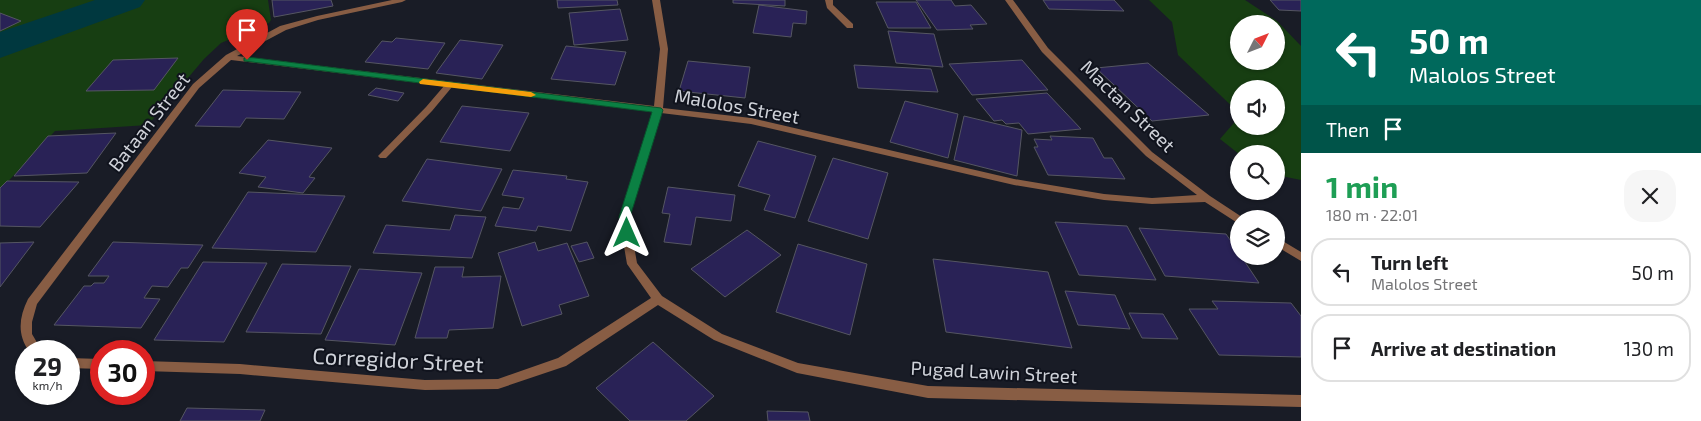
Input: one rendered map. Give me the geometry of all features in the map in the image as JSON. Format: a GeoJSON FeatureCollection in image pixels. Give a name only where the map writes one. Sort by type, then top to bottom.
{"type":"FeatureCollection","features":[{"type":"Feature","properties":{"kind":"street","name":"Bataan Street"},"geometry":{"type":"LineString","coordinates":[[30,340],[25,325],[32,302],[196,86],[229,57],[283,28],[317,18],[402,0]]}},
{"type":"Feature","properties":{"kind":"street","name":"Pugad Lawin Street"},"geometry":{"type":"LineString","coordinates":[[656,0],[664,49],[658,110],[624,217],[632,264],[658,299],[718,337],[797,368],[928,392],[1301,401]]}},
{"type":"Feature","properties":{"kind":"street"},"geometry":{"type":"LineString","coordinates":[[829,0],[830,6],[850,26]]}},
{"type":"Feature","properties":{"kind":"street","name":"Mactan Street"},"geometry":{"type":"LineString","coordinates":[[1008,0],[1045,50],[1149,154],[1207,198],[1230,213]]}},
{"type":"Feature","properties":{"kind":"street","name":"Malolos Street"},"geometry":{"type":"LineString","coordinates":[[229,57],[751,121],[1014,182],[1104,198],[1152,201],[1207,198]]}},
{"type":"Feature","properties":{"kind":"street"},"geometry":{"type":"LineString","coordinates":[[383,156],[429,109],[449,85]]}},
{"type":"Feature","properties":{"kind":"street"},"geometry":{"type":"LineString","coordinates":[[1285,247],[1301,257]]}},
{"type":"Feature","properties":{"kind":"street","name":"Corregidor Street"},"geometry":{"type":"LineString","coordinates":[[155,366],[240,369],[425,385],[498,384],[562,362],[658,299]]}},
{"type":"Feature","properties":{"kind":"green space"},"geometry":{"type":"Polygon","coordinates":[[[0,0],[268,0],[271,20],[269,23],[221,43],[204,59],[148,125],[55,131],[0,190],[0,0]]]}},
{"type":"Feature","properties":{"kind":"green space"},"geometry":{"type":"Polygon","coordinates":[[[1149,0],[1245,0],[1268,15],[1230,15],[1230,70],[1285,70],[1285,29],[1301,46],[1301,180],[1285,177],[1285,145],[1230,145],[1230,147],[1220,139],[1230,127],[1230,135],[1285,135],[1285,80],[1230,80],[1230,104],[1178,55],[1172,22],[1149,0]]]}},
{"type":"Feature","properties":{"kind":"building"},"geometry":{"type":"Polygon","coordinates":[[[272,0],[331,0],[333,6],[274,17],[272,0]]]}},
{"type":"Feature","properties":{"kind":"building"},"geometry":{"type":"Polygon","coordinates":[[[557,0],[617,0],[618,5],[558,8],[557,0]]]}},
{"type":"Feature","properties":{"kind":"building"},"geometry":{"type":"Polygon","coordinates":[[[733,0],[785,0],[785,6],[733,3],[733,0]]]}},
{"type":"Feature","properties":{"kind":"building"},"geometry":{"type":"Polygon","coordinates":[[[916,0],[951,0],[955,6],[971,5],[987,24],[970,25],[973,29],[937,30],[916,0]]]}},
{"type":"Feature","properties":{"kind":"building"},"geometry":{"type":"Polygon","coordinates":[[[1043,0],[1114,0],[1124,11],[1049,9],[1043,0]]]}},
{"type":"Feature","properties":{"kind":"building"},"geometry":{"type":"Polygon","coordinates":[[[1270,0],[1301,0],[1301,11],[1279,10],[1270,0]]]}},
{"type":"Feature","properties":{"kind":"building"},"geometry":{"type":"Polygon","coordinates":[[[876,2],[916,2],[931,28],[888,28],[876,2]]]}},
{"type":"Feature","properties":{"kind":"building"},"geometry":{"type":"Polygon","coordinates":[[[759,5],[807,11],[806,24],[793,23],[791,37],[753,33],[759,5]]]}},
{"type":"Feature","properties":{"kind":"building"},"geometry":{"type":"Polygon","coordinates":[[[620,9],[628,40],[574,45],[569,13],[620,9]]]}},
{"type":"Feature","properties":{"kind":"building"},"geometry":{"type":"Polygon","coordinates":[[[0,13],[21,21],[0,31],[0,13]]]}},
{"type":"Feature","properties":{"kind":"building"},"geometry":{"type":"Polygon","coordinates":[[[888,31],[934,34],[943,67],[896,63],[888,31]]]}},
{"type":"Feature","properties":{"kind":"building"},"geometry":{"type":"Polygon","coordinates":[[[396,38],[445,43],[428,69],[365,62],[382,41],[392,42],[396,38]]]}},
{"type":"Feature","properties":{"kind":"building"},"geometry":{"type":"Polygon","coordinates":[[[460,40],[503,45],[482,79],[436,73],[460,40]]]}},
{"type":"Feature","properties":{"kind":"building"},"geometry":{"type":"Polygon","coordinates":[[[566,46],[626,52],[615,85],[551,79],[566,46]]]}},
{"type":"Feature","properties":{"kind":"building"},"geometry":{"type":"Polygon","coordinates":[[[178,58],[154,90],[86,91],[113,60],[178,58]]]}},
{"type":"Feature","properties":{"kind":"building"},"geometry":{"type":"Polygon","coordinates":[[[1022,60],[1048,90],[972,95],[949,64],[1022,60]]]}},
{"type":"Feature","properties":{"kind":"building"},"geometry":{"type":"Polygon","coordinates":[[[688,61],[750,67],[745,98],[679,91],[688,61]]]}},
{"type":"Feature","properties":{"kind":"building"},"geometry":{"type":"Polygon","coordinates":[[[1148,63],[1209,115],[1152,121],[1096,68],[1148,63]]]}},
{"type":"Feature","properties":{"kind":"building"},"geometry":{"type":"Polygon","coordinates":[[[854,65],[931,69],[938,92],[858,88],[854,65]]]}},
{"type":"Feature","properties":{"kind":"building"},"geometry":{"type":"Polygon","coordinates":[[[376,88],[404,93],[398,101],[368,95],[376,88]]]}},
{"type":"Feature","properties":{"kind":"building"},"geometry":{"type":"Polygon","coordinates":[[[223,90],[301,92],[284,119],[246,118],[240,127],[195,126],[223,90]]]}},
{"type":"Feature","properties":{"kind":"building"},"geometry":{"type":"Polygon","coordinates":[[[1047,93],[1081,129],[1028,134],[1019,123],[1006,124],[1002,120],[994,121],[976,99],[1047,93]]]}},
{"type":"Feature","properties":{"kind":"building"},"geometry":{"type":"Polygon","coordinates":[[[905,101],[958,114],[948,158],[890,142],[905,101]]]}},
{"type":"Feature","properties":{"kind":"building"},"geometry":{"type":"Polygon","coordinates":[[[462,106],[529,113],[510,151],[440,142],[462,106]]]}},
{"type":"Feature","properties":{"kind":"building"},"geometry":{"type":"Polygon","coordinates":[[[964,116],[1022,130],[1017,176],[954,160],[964,116]]]}},
{"type":"Feature","properties":{"kind":"building"},"geometry":{"type":"Polygon","coordinates":[[[116,133],[87,173],[14,176],[48,136],[116,133]]]}},
{"type":"Feature","properties":{"kind":"building"},"geometry":{"type":"Polygon","coordinates":[[[1050,136],[1093,138],[1104,158],[1112,158],[1125,179],[1048,175],[1034,147],[1038,147],[1034,139],[1052,140],[1050,136]]]}},
{"type":"Feature","properties":{"kind":"building"},"geometry":{"type":"Polygon","coordinates":[[[268,140],[332,148],[309,177],[315,178],[303,193],[258,187],[266,177],[239,173],[268,140]]]}},
{"type":"Feature","properties":{"kind":"building"},"geometry":{"type":"Polygon","coordinates":[[[758,141],[816,156],[795,218],[764,210],[770,195],[738,186],[758,141]]]}},
{"type":"Feature","properties":{"kind":"building"},"geometry":{"type":"Polygon","coordinates":[[[833,158],[888,173],[868,239],[808,221],[833,158]]]}},
{"type":"Feature","properties":{"kind":"building"},"geometry":{"type":"Polygon","coordinates":[[[427,159],[502,169],[481,211],[402,201],[427,159]]]}},
{"type":"Feature","properties":{"kind":"building"},"geometry":{"type":"Polygon","coordinates":[[[513,170],[567,176],[566,179],[588,182],[571,231],[538,226],[536,231],[495,226],[503,207],[519,209],[524,198],[502,195],[513,170]]]}},
{"type":"Feature","properties":{"kind":"building"},"geometry":{"type":"Polygon","coordinates":[[[7,181],[79,182],[40,227],[0,226],[0,188],[7,181]]]}},
{"type":"Feature","properties":{"kind":"building"},"geometry":{"type":"Polygon","coordinates":[[[668,187],[735,195],[731,221],[696,217],[691,245],[664,242],[670,214],[662,213],[668,187]]]}},
{"type":"Feature","properties":{"kind":"building"},"geometry":{"type":"Polygon","coordinates":[[[248,192],[345,196],[316,252],[212,248],[248,192]]]}},
{"type":"Feature","properties":{"kind":"building"},"geometry":{"type":"Polygon","coordinates":[[[455,215],[486,217],[472,258],[373,253],[386,225],[450,230],[455,215]]]}},
{"type":"Feature","properties":{"kind":"building"},"geometry":{"type":"Polygon","coordinates":[[[1055,222],[1127,226],[1156,280],[1079,275],[1055,222]]]}},
{"type":"Feature","properties":{"kind":"building"},"geometry":{"type":"Polygon","coordinates":[[[1139,228],[1226,234],[1230,240],[1230,265],[1247,265],[1259,283],[1165,276],[1139,228]]]}},
{"type":"Feature","properties":{"kind":"building"},"geometry":{"type":"Polygon","coordinates":[[[747,230],[781,255],[725,297],[691,269],[747,230]]]}},
{"type":"Feature","properties":{"kind":"building"},"geometry":{"type":"Polygon","coordinates":[[[34,242],[0,287],[0,243],[34,242]]]}},
{"type":"Feature","properties":{"kind":"building"},"geometry":{"type":"Polygon","coordinates":[[[113,242],[203,245],[188,268],[181,268],[168,287],[152,286],[144,298],[160,299],[141,328],[54,325],[84,286],[104,283],[109,276],[88,276],[113,242]]]}},
{"type":"Feature","properties":{"kind":"building"},"geometry":{"type":"Polygon","coordinates":[[[535,242],[538,251],[567,243],[589,296],[559,305],[562,314],[522,326],[498,253],[535,242]]]}},
{"type":"Feature","properties":{"kind":"building"},"geometry":{"type":"Polygon","coordinates":[[[587,242],[594,258],[579,262],[571,246],[587,242]]]}},
{"type":"Feature","properties":{"kind":"building"},"geometry":{"type":"Polygon","coordinates":[[[798,244],[867,264],[850,335],[776,312],[798,244]]]}},
{"type":"Feature","properties":{"kind":"building"},"geometry":{"type":"Polygon","coordinates":[[[933,259],[1048,272],[1072,348],[946,332],[933,259]]]}},
{"type":"Feature","properties":{"kind":"building"},"geometry":{"type":"Polygon","coordinates":[[[203,262],[267,263],[224,342],[154,340],[203,262]]]}},
{"type":"Feature","properties":{"kind":"building"},"geometry":{"type":"Polygon","coordinates":[[[282,264],[351,266],[321,334],[246,332],[282,264]]]}},
{"type":"Feature","properties":{"kind":"building"},"geometry":{"type":"Polygon","coordinates":[[[435,267],[464,267],[462,277],[501,276],[493,328],[449,330],[447,338],[415,338],[435,267]]]}},
{"type":"Feature","properties":{"kind":"building"},"geometry":{"type":"Polygon","coordinates":[[[359,269],[422,273],[395,345],[325,340],[359,269]]]}},
{"type":"Feature","properties":{"kind":"building"},"geometry":{"type":"Polygon","coordinates":[[[1065,291],[1115,295],[1130,329],[1078,325],[1065,291]]]}},
{"type":"Feature","properties":{"kind":"building"},"geometry":{"type":"Polygon","coordinates":[[[1212,301],[1291,303],[1301,316],[1301,357],[1219,355],[1189,309],[1218,309],[1212,301]]]}},
{"type":"Feature","properties":{"kind":"building"},"geometry":{"type":"Polygon","coordinates":[[[1129,313],[1163,314],[1178,339],[1142,338],[1129,313]]]}},
{"type":"Feature","properties":{"kind":"building"},"geometry":{"type":"Polygon","coordinates":[[[653,342],[714,396],[686,421],[630,421],[596,388],[653,342]]]}},
{"type":"Feature","properties":{"kind":"building"},"geometry":{"type":"Polygon","coordinates":[[[187,408],[265,410],[260,421],[180,421],[187,408]]]}},
{"type":"Feature","properties":{"kind":"building"},"geometry":{"type":"Polygon","coordinates":[[[767,411],[808,412],[810,421],[768,421],[767,411]]]}},
{"type":"Feature","properties":{"kind":"waterway"},"geometry":{"type":"LineString","coordinates":[[0,47],[14,39],[128,0]]}},
{"type":"Feature","properties":{"kind":"slow traffic"},"geometry":{"type":"LineString","coordinates":[[423,82],[531,95]]}},
{"type":"Feature","properties":{"kind":"route"},"geometry":{"type":"LineString","coordinates":[[247,60],[658,110],[624,217],[627,233]]}}]}
